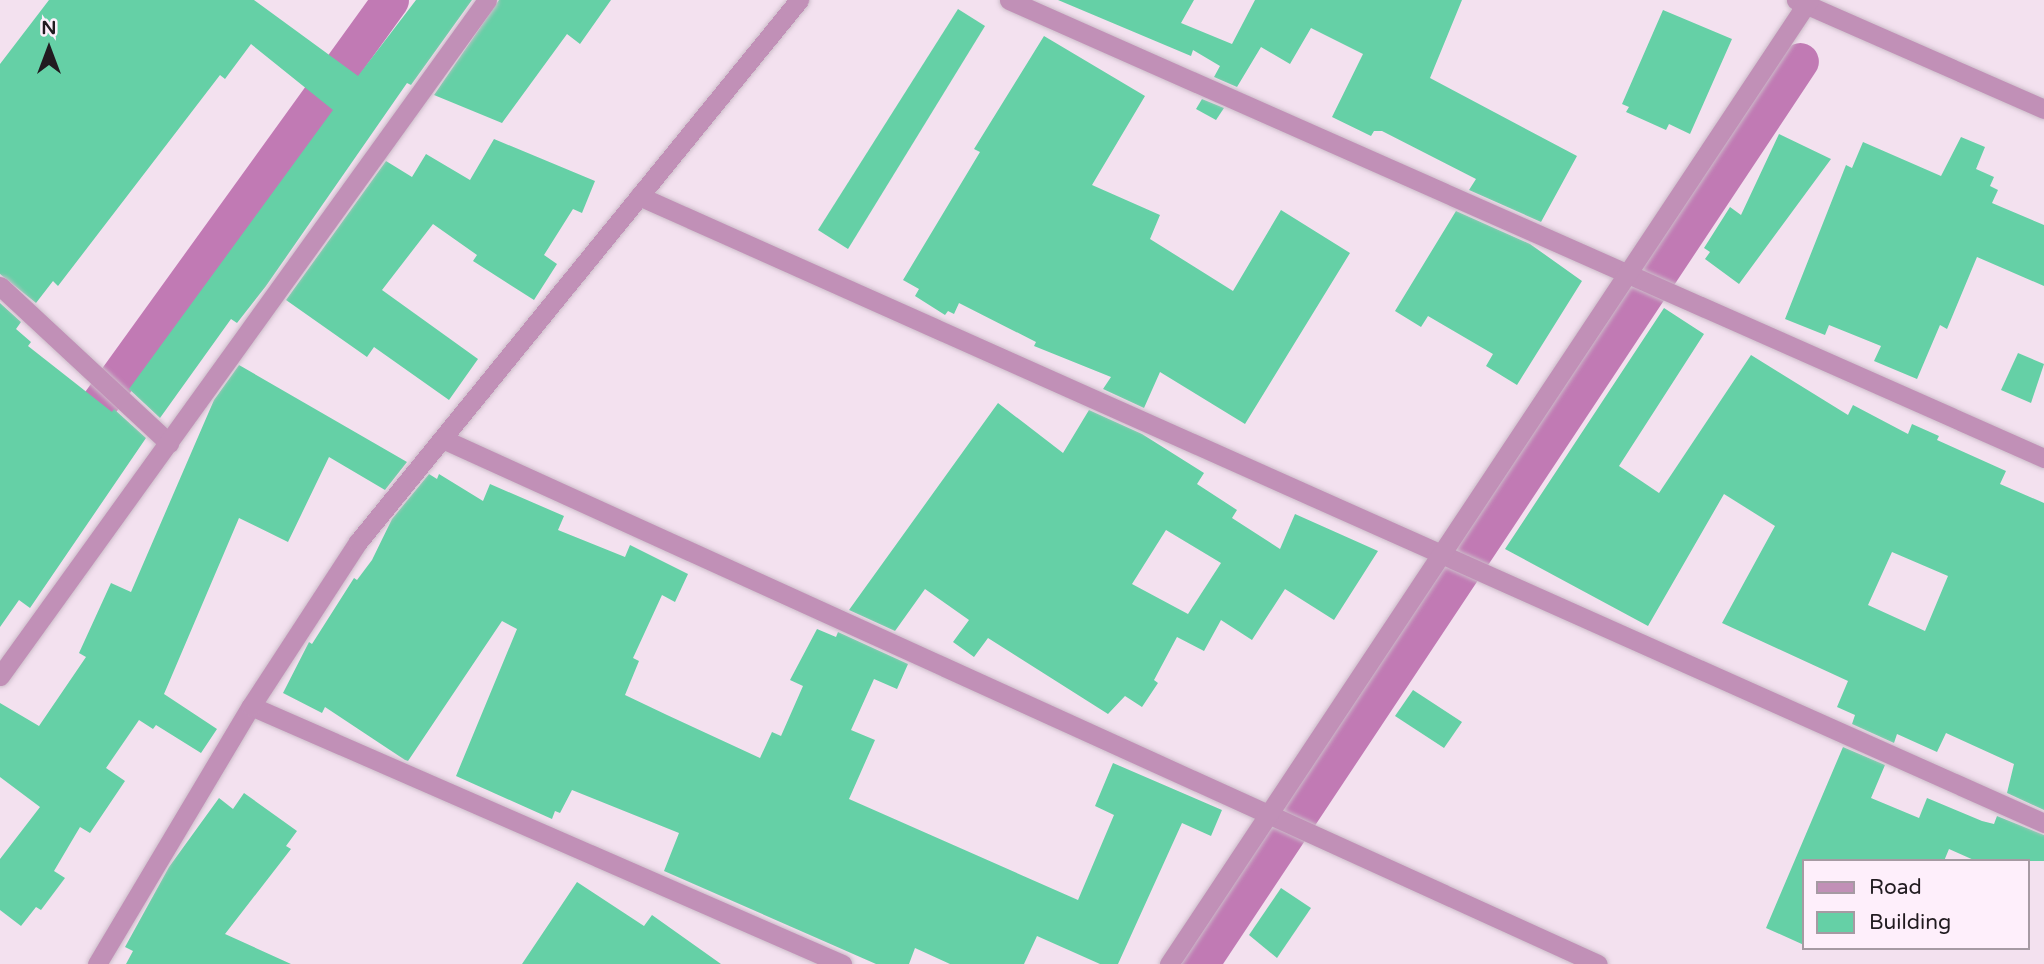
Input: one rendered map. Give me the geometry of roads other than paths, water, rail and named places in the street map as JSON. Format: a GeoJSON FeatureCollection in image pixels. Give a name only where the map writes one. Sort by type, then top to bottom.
{"type":"FeatureCollection","features":[{"type":"Feature","properties":{"kind":"street"},"geometry":{"type":"LineString","coordinates":[[0,676],[487,0]]}},
{"type":"Feature","properties":{"kind":"street"},"geometry":{"type":"LineString","coordinates":[[97,964],[251,706],[358,542],[445,440],[799,0]]}},
{"type":"Feature","properties":{"kind":"street"},"geometry":{"type":"LineString","coordinates":[[1009,0],[2044,458]]}},
{"type":"Feature","properties":{"kind":"street"},"geometry":{"type":"LineString","coordinates":[[1169,964],[1440,551],[1628,273],[1804,1],[2044,109]]}},
{"type":"Feature","properties":{"kind":"street"},"geometry":{"type":"LineString","coordinates":[[639,196],[1440,551],[2044,823]]}},
{"type":"Feature","properties":{"kind":"street"},"geometry":{"type":"LineString","coordinates":[[0,286],[169,443]]}},
{"type":"Feature","properties":{"kind":"street"},"geometry":{"type":"LineString","coordinates":[[445,440],[1598,964]]}},
{"type":"Feature","properties":{"kind":"street"},"geometry":{"type":"LineString","coordinates":[[251,706],[842,964]]}},
{"type":"Feature","properties":{"kind":"waterway"},"geometry":{"type":"LineString","coordinates":[[71,442],[390,0]]}},
{"type":"Feature","properties":{"kind":"waterway"},"geometry":{"type":"LineString","coordinates":[[1200,964],[1800,61]]}}]}
